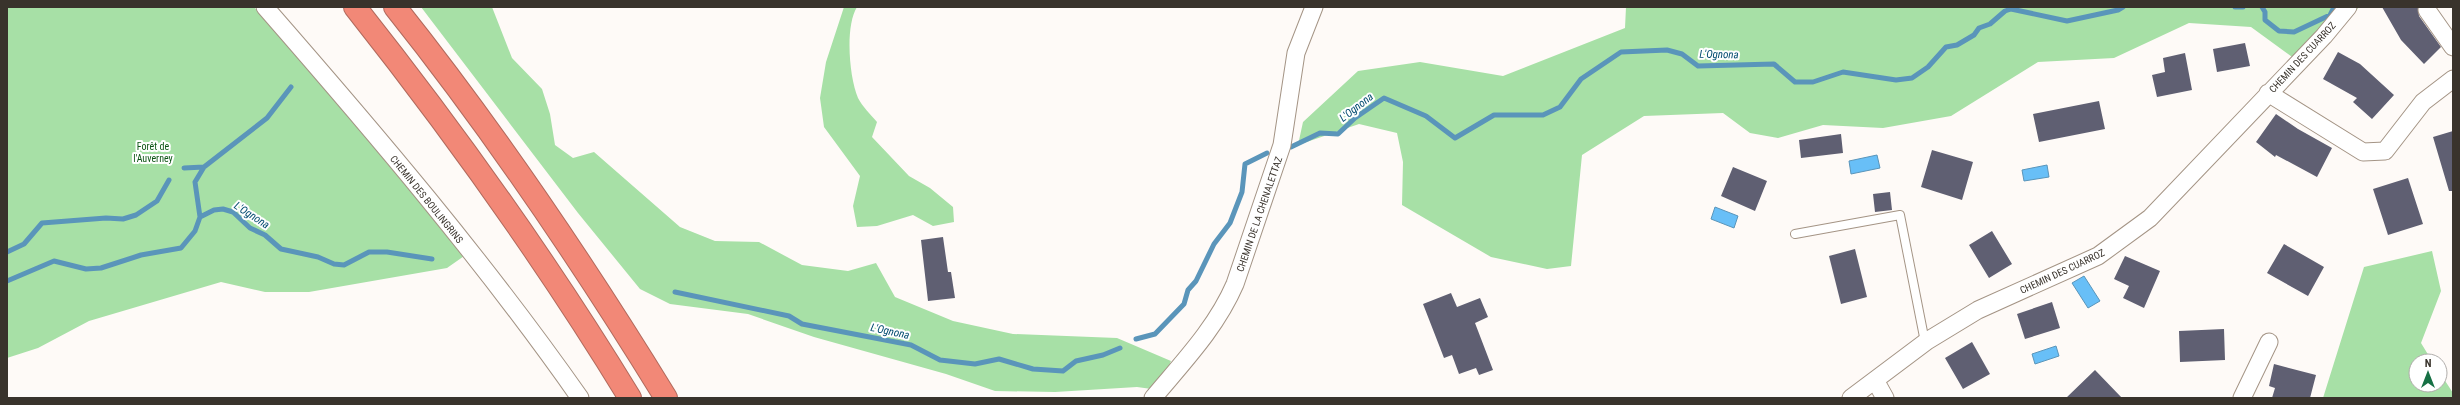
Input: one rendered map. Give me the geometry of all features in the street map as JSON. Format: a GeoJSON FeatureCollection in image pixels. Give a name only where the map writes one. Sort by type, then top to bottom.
{"type":"FeatureCollection","features":[{"type":"Feature","properties":{"kind":"highway"},"geometry":{"type":"LineString","coordinates":[[355,7],[432,106],[517,223],[630,398]]}},
{"type":"Feature","properties":{"kind":"highway"},"geometry":{"type":"LineString","coordinates":[[395,7],[460,92],[541,204],[590,276],[666,398]]}},
{"type":"Feature","properties":{"kind":"street","name":"CHEMIN DES BOULINGRINS"},"geometry":{"type":"LineString","coordinates":[[265,7],[392,155],[461,240],[580,398]]}},
{"type":"Feature","properties":{"kind":"street","name":"CHEMIN DE LA CHENALETTAZ"},"geometry":{"type":"LineString","coordinates":[[1153,398],[1214,322],[1225,306],[1235,284],[1282,145],[1296,53],[1314,7]]}},
{"type":"Feature","properties":{"kind":"street","name":"CHEMIN DES CUARROZ"},"geometry":{"type":"LineString","coordinates":[[1851,398],[1925,342],[1978,310],[2098,256],[2150,218],[2348,7]]}},
{"type":"Feature","properties":{"kind":"street"},"geometry":{"type":"LineString","coordinates":[[2427,10],[2453,47]]}},
{"type":"Feature","properties":{"kind":"street"},"geometry":{"type":"LineString","coordinates":[[2268,94],[2364,152],[2385,151],[2424,102],[2453,79]]}},
{"type":"Feature","properties":{"kind":"street"},"geometry":{"type":"LineString","coordinates":[[2242,398],[2269,342]]}},
{"type":"Feature","properties":{"kind":"street"},"geometry":{"type":"LineString","coordinates":[[1875,380],[1885,398]]}},
{"type":"Feature","properties":{"kind":"lane"},"geometry":{"type":"LineString","coordinates":[[1795,234],[1900,215],[1925,342]]}},
{"type":"Feature","properties":{"kind":"green space","name":"Forêt de l'Auverney"},"geometry":{"type":"Polygon","coordinates":[[[7,7],[254,7],[467,254],[447,268],[309,292],[265,292],[221,282],[89,321],[38,348],[7,358],[7,7]]]}},
{"type":"Feature","properties":{"kind":"green space"},"geometry":{"type":"Polygon","coordinates":[[[421,7],[492,7],[512,58],[542,89],[550,114],[555,145],[573,158],[594,152],[680,227],[715,241],[759,242],[802,265],[848,271],[876,263],[895,297],[953,321],[1013,334],[1117,338],[1171,361],[1159,390],[1137,387],[1055,392],[995,391],[946,374],[814,337],[748,314],[670,304],[640,289],[578,213],[421,7]]]}},
{"type":"Feature","properties":{"kind":"green space"},"geometry":{"type":"Polygon","coordinates":[[[844,7],[857,7],[853,16],[850,39],[852,78],[858,98],[877,122],[872,137],[909,176],[930,188],[953,207],[954,222],[933,226],[913,215],[877,226],[857,227],[853,206],[860,176],[824,127],[820,98],[826,62],[844,7]]]}},
{"type":"Feature","properties":{"kind":"green space"},"geometry":{"type":"Polygon","coordinates":[[[1626,7],[2359,7],[2306,67],[2251,27],[2189,23],[2114,58],[2038,62],[1951,116],[1883,128],[1823,125],[1778,138],[1750,133],[1723,113],[1644,116],[1582,155],[1571,266],[1547,269],[1491,257],[1402,205],[1403,162],[1397,133],[1359,124],[1298,145],[1303,122],[1358,71],[1420,62],[1503,76],[1625,28],[1626,7]]]}},
{"type":"Feature","properties":{"kind":"green space"},"geometry":{"type":"Polygon","coordinates":[[[2432,251],[2441,291],[2421,343],[2427,353],[2408,353],[2408,393],[2448,393],[2448,385],[2453,393],[2453,398],[2323,398],[2364,267],[2432,251]]]}},
{"type":"Feature","properties":{"kind":"water"},"geometry":{"type":"Polygon","coordinates":[[[1877,155],[1880,168],[1851,174],[1849,161],[1877,155]]]}},
{"type":"Feature","properties":{"kind":"water"},"geometry":{"type":"Polygon","coordinates":[[[2047,165],[2049,177],[2024,181],[2022,170],[2047,165]]]}},
{"type":"Feature","properties":{"kind":"water"},"geometry":{"type":"Polygon","coordinates":[[[1715,207],[1738,216],[1734,228],[1711,219],[1715,207]]]}},
{"type":"Feature","properties":{"kind":"water"},"geometry":{"type":"Polygon","coordinates":[[[2084,276],[2100,301],[2088,308],[2072,283],[2084,276]]]}},
{"type":"Feature","properties":{"kind":"water"},"geometry":{"type":"Polygon","coordinates":[[[2056,346],[2059,356],[2035,364],[2032,354],[2056,346]]]}},
{"type":"Feature","properties":{"kind":"building"},"geometry":{"type":"Polygon","coordinates":[[[2382,7],[2418,7],[2419,16],[2441,47],[2424,64],[2401,40],[2382,7]]]}},
{"type":"Feature","properties":{"kind":"building"},"geometry":{"type":"Polygon","coordinates":[[[2245,43],[2250,66],[2217,72],[2213,49],[2245,43]]]}},
{"type":"Feature","properties":{"kind":"building"},"geometry":{"type":"Polygon","coordinates":[[[2338,52],[2360,64],[2394,95],[2372,119],[2353,102],[2357,98],[2323,79],[2338,52]]]}},
{"type":"Feature","properties":{"kind":"building"},"geometry":{"type":"Polygon","coordinates":[[[2185,53],[2192,90],[2157,97],[2152,75],[2165,72],[2163,58],[2185,53]]]}},
{"type":"Feature","properties":{"kind":"building"},"geometry":{"type":"Polygon","coordinates":[[[2099,101],[2105,129],[2039,142],[2033,114],[2099,101]]]}},
{"type":"Feature","properties":{"kind":"building"},"geometry":{"type":"Polygon","coordinates":[[[2276,114],[2298,129],[2332,148],[2317,177],[2276,155],[2275,157],[2256,142],[2276,114]]]}},
{"type":"Feature","properties":{"kind":"building"},"geometry":{"type":"Polygon","coordinates":[[[2453,131],[2453,191],[2449,191],[2433,137],[2453,131]]]}},
{"type":"Feature","properties":{"kind":"building"},"geometry":{"type":"Polygon","coordinates":[[[1841,134],[1843,153],[1801,158],[1799,140],[1841,134]]]}},
{"type":"Feature","properties":{"kind":"building"},"geometry":{"type":"Polygon","coordinates":[[[1932,150],[1973,162],[1962,200],[1921,187],[1932,150]]]}},
{"type":"Feature","properties":{"kind":"building"},"geometry":{"type":"Polygon","coordinates":[[[1733,167],[1767,181],[1755,211],[1721,196],[1733,167]]]}},
{"type":"Feature","properties":{"kind":"building"},"geometry":{"type":"Polygon","coordinates":[[[2408,178],[2423,224],[2388,235],[2373,189],[2408,178]]]}},
{"type":"Feature","properties":{"kind":"building"},"geometry":{"type":"Polygon","coordinates":[[[1890,192],[1892,210],[1875,212],[1873,194],[1890,192]]]}},
{"type":"Feature","properties":{"kind":"building"},"geometry":{"type":"Polygon","coordinates":[[[1992,231],[2012,264],[1989,278],[1969,245],[1992,231]]]}},
{"type":"Feature","properties":{"kind":"building"},"geometry":{"type":"Polygon","coordinates":[[[943,237],[948,272],[951,272],[955,298],[928,301],[921,240],[943,237]]]}},
{"type":"Feature","properties":{"kind":"building"},"geometry":{"type":"Polygon","coordinates":[[[2284,244],[2324,267],[2308,296],[2267,273],[2284,244]]]}},
{"type":"Feature","properties":{"kind":"building"},"geometry":{"type":"Polygon","coordinates":[[[1855,249],[1867,297],[1841,304],[1829,256],[1855,249]]]}},
{"type":"Feature","properties":{"kind":"building"},"geometry":{"type":"Polygon","coordinates":[[[2125,256],[2160,271],[2144,308],[2123,298],[2129,286],[2114,279],[2125,256]]]}},
{"type":"Feature","properties":{"kind":"building"},"geometry":{"type":"Polygon","coordinates":[[[1451,293],[1457,307],[1480,298],[1488,317],[1475,323],[1493,370],[1479,375],[1476,368],[1459,374],[1452,355],[1444,358],[1423,304],[1451,293]]]}},
{"type":"Feature","properties":{"kind":"building"},"geometry":{"type":"Polygon","coordinates":[[[2052,302],[2060,328],[2025,339],[2017,314],[2052,302]]]}},
{"type":"Feature","properties":{"kind":"building"},"geometry":{"type":"Polygon","coordinates":[[[2224,329],[2225,360],[2180,362],[2179,331],[2224,329]]]}},
{"type":"Feature","properties":{"kind":"building"},"geometry":{"type":"Polygon","coordinates":[[[1972,342],[1990,374],[1963,389],[1945,358],[1972,342]]]}},
{"type":"Feature","properties":{"kind":"building"},"geometry":{"type":"Polygon","coordinates":[[[2274,364],[2316,375],[2310,398],[2272,398],[2275,388],[2269,386],[2274,364]]]}},
{"type":"Feature","properties":{"kind":"building"},"geometry":{"type":"Polygon","coordinates":[[[2095,370],[2122,398],[2066,398],[2095,370]]]}},
{"type":"Feature","properties":{"kind":"waterway","name":"L'Ognona"},"geometry":{"type":"LineString","coordinates":[[1291,147],[1320,133],[1338,134],[1355,118],[1384,98],[1426,116],[1455,138],[1494,115],[1543,115],[1560,107],[1581,79],[1621,52],[1667,50],[1682,54],[1698,66],[1774,64],[1795,82],[1813,82],[1843,72],[1896,80],[1912,78],[1928,67],[1946,47],[1957,45],[1974,35],[1979,28],[1990,24],[2005,11],[2011,9],[2067,21],[2118,10],[2123,7]]}},
{"type":"Feature","properties":{"kind":"waterway","name":"L'Ognona"},"geometry":{"type":"LineString","coordinates":[[2235,7],[2243,7]]}},
{"type":"Feature","properties":{"kind":"waterway","name":"L'Ognona"},"geometry":{"type":"LineString","coordinates":[[2262,7],[2265,12],[2265,20],[2279,31],[2294,32],[2330,15],[2334,7]]}},
{"type":"Feature","properties":{"kind":"waterway"},"geometry":{"type":"LineString","coordinates":[[200,217],[195,182],[204,167],[267,118],[291,87]]}},
{"type":"Feature","properties":{"kind":"waterway","name":"L'Ognona"},"geometry":{"type":"LineString","coordinates":[[1136,339],[1155,334],[1184,304],[1188,290],[1196,281],[1214,244],[1230,223],[1242,192],[1245,164],[1267,153]]}},
{"type":"Feature","properties":{"kind":"waterway"},"geometry":{"type":"LineString","coordinates":[[184,168],[204,167]]}},
{"type":"Feature","properties":{"kind":"waterway"},"geometry":{"type":"LineString","coordinates":[[7,252],[24,244],[42,223],[106,218],[123,219],[136,215],[157,201],[169,180]]}},
{"type":"Feature","properties":{"kind":"waterway","name":"L'Ognona"},"geometry":{"type":"LineString","coordinates":[[7,281],[54,261],[86,269],[101,268],[141,255],[181,248],[195,231],[200,217],[214,210],[223,209],[233,212],[250,228],[265,235],[281,249],[318,257],[334,264],[344,265],[369,252],[387,252],[432,259]]}},
{"type":"Feature","properties":{"kind":"waterway","name":"L'Ognona"},"geometry":{"type":"LineString","coordinates":[[675,292],[789,316],[802,324],[911,345],[940,360],[975,364],[999,359],[1033,369],[1063,371],[1076,361],[1103,355],[1120,348]]}}]}
